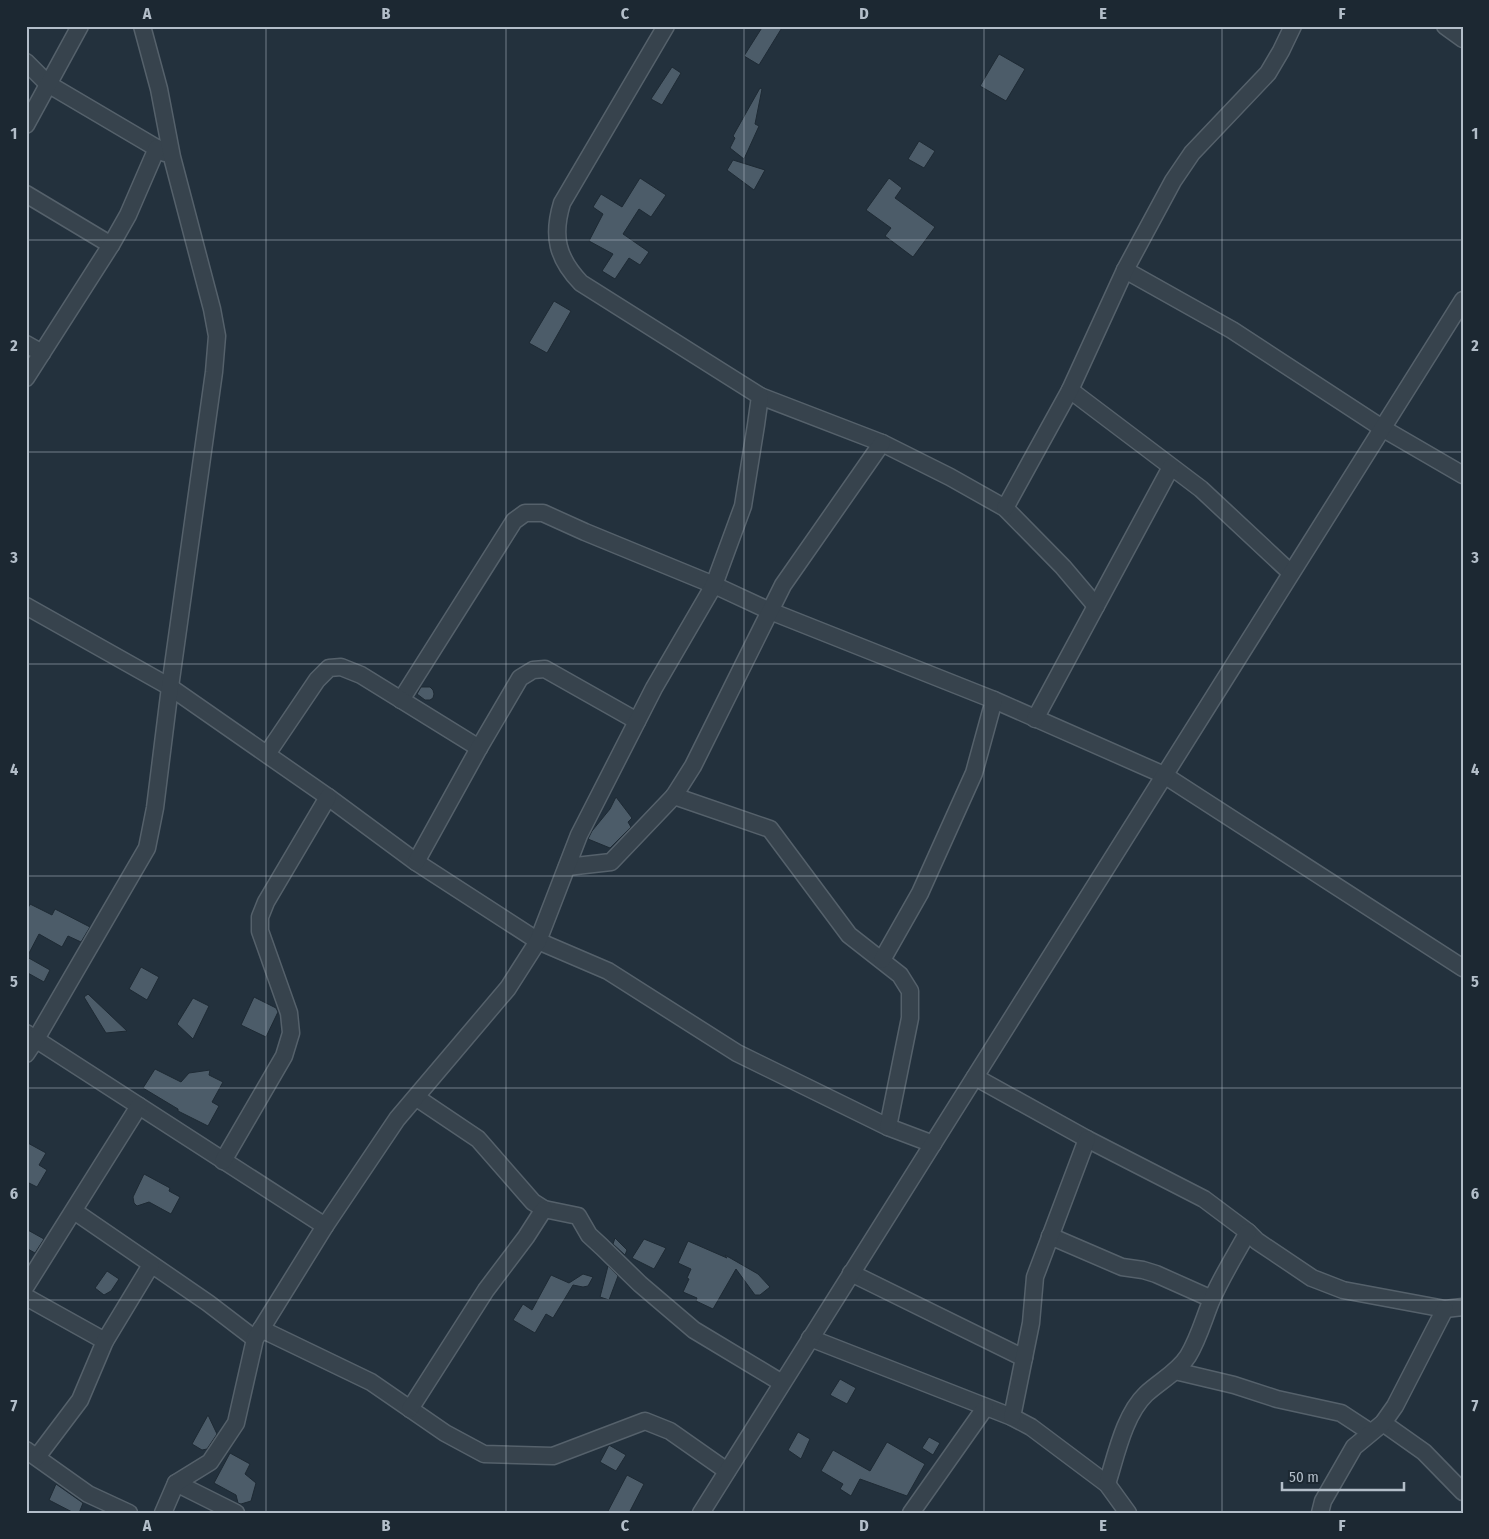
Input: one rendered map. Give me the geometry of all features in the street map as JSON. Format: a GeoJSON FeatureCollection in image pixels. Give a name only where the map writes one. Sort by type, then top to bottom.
{"type":"FeatureCollection","features":[{"type":"Feature","properties":{"kind":"street"},"geometry":{"type":"LineString","coordinates":[[26,125],[80,26]]}},
{"type":"Feature","properties":{"kind":"street"},"geometry":{"type":"LineString","coordinates":[[26,1054],[31,1036],[147,848],[155,808],[214,372],[217,336],[212,309],[172,157],[159,89],[142,26]]}},
{"type":"Feature","properties":{"kind":"street"},"geometry":{"type":"LineString","coordinates":[[666,26],[562,203],[557,217],[556,232],[563,260],[571,272],[581,283],[760,396],[882,443],[950,477],[1005,508],[1063,567],[1096,606]]}},
{"type":"Feature","properties":{"kind":"street"},"geometry":{"type":"LineString","coordinates":[[1005,508],[1070,390],[1125,270],[1173,181],[1192,153],[1268,73],[1282,51],[1293,26]]}},
{"type":"Feature","properties":{"kind":"street"},"geometry":{"type":"LineString","coordinates":[[1445,26],[1463,39]]}},
{"type":"Feature","properties":{"kind":"street"},"geometry":{"type":"LineString","coordinates":[[26,62],[48,84],[172,157]]}},
{"type":"Feature","properties":{"kind":"street"},"geometry":{"type":"LineString","coordinates":[[26,378],[111,245],[128,215],[157,148]]}},
{"type":"Feature","properties":{"kind":"street"},"geometry":{"type":"LineString","coordinates":[[26,194],[111,245]]}},
{"type":"Feature","properties":{"kind":"street"},"geometry":{"type":"LineString","coordinates":[[1125,270],[1232,330],[1382,428],[1463,475]]}},
{"type":"Feature","properties":{"kind":"street"},"geometry":{"type":"LineString","coordinates":[[701,1513],[1463,300]]}},
{"type":"Feature","properties":{"kind":"street"},"geometry":{"type":"LineString","coordinates":[[26,344],[42,353]]}},
{"type":"Feature","properties":{"kind":"street"},"geometry":{"type":"LineString","coordinates":[[1070,390],[1201,489],[1291,573]]}},
{"type":"Feature","properties":{"kind":"street"},"geometry":{"type":"LineString","coordinates":[[164,1513],[176,1483],[210,1462],[236,1423],[258,1334],[325,1226],[397,1119],[417,1098],[508,988],[538,941],[579,835],[654,688],[714,585],[743,506],[760,396]]}},
{"type":"Feature","properties":{"kind":"street"},"geometry":{"type":"LineString","coordinates":[[567,867],[611,862],[674,796],[693,766],[783,585],[882,443]]}},
{"type":"Feature","properties":{"kind":"street"},"geometry":{"type":"LineString","coordinates":[[1036,719],[1171,467]]}},
{"type":"Feature","properties":{"kind":"street"},"geometry":{"type":"LineString","coordinates":[[401,700],[514,521],[525,513],[544,513],[585,532],[714,585],[770,611],[994,700],[1164,775],[1463,968]]}},
{"type":"Feature","properties":{"kind":"street"},"geometry":{"type":"LineString","coordinates":[[26,606],[170,687],[328,797],[416,862],[538,941],[608,971],[737,1053],[888,1127],[932,1144]]}},
{"type":"Feature","properties":{"kind":"street"},"geometry":{"type":"LineString","coordinates":[[267,754],[317,680],[328,668],[342,667],[361,675],[478,748]]}},
{"type":"Feature","properties":{"kind":"street"},"geometry":{"type":"LineString","coordinates":[[416,862],[478,748],[520,678],[533,670],[545,669],[637,720]]}},
{"type":"Feature","properties":{"kind":"street"},"geometry":{"type":"LineString","coordinates":[[882,960],[920,893],[974,773],[994,700]]}},
{"type":"Feature","properties":{"kind":"street"},"geometry":{"type":"LineString","coordinates":[[674,796],[770,830],[849,935],[900,975],[910,991],[910,1018],[888,1127]]}},
{"type":"Feature","properties":{"kind":"street"},"geometry":{"type":"LineString","coordinates":[[224,1161],[284,1056],[291,1033],[289,1013],[260,931],[260,917],[266,902],[328,797]]}},
{"type":"Feature","properties":{"kind":"street"},"geometry":{"type":"LineString","coordinates":[[31,1036],[325,1226]]}},
{"type":"Feature","properties":{"kind":"street"},"geometry":{"type":"LineString","coordinates":[[975,1077],[1087,1139],[1204,1199],[1257,1241],[1312,1278],[1343,1290],[1446,1309],[1463,1306]]}},
{"type":"Feature","properties":{"kind":"street"},"geometry":{"type":"LineString","coordinates":[[417,1098],[478,1139],[533,1202],[544,1209],[578,1216],[589,1234],[596,1241],[640,1284],[694,1330],[782,1383]]}},
{"type":"Feature","properties":{"kind":"street"},"geometry":{"type":"LineString","coordinates":[[26,1286],[139,1106]]}},
{"type":"Feature","properties":{"kind":"street"},"geometry":{"type":"LineString","coordinates":[[1012,1417],[1031,1323],[1035,1277],[1087,1139]]}},
{"type":"Feature","properties":{"kind":"street"},"geometry":{"type":"LineString","coordinates":[[410,1409],[486,1290],[526,1237],[544,1209]]}},
{"type":"Feature","properties":{"kind":"street"},"geometry":{"type":"LineString","coordinates":[[74,1211],[208,1304],[258,1334],[371,1382],[445,1434],[484,1454],[553,1456],[645,1421],[670,1431],[727,1471]]}},
{"type":"Feature","properties":{"kind":"street"},"geometry":{"type":"LineString","coordinates":[[1107,1484],[1134,1409],[1145,1394],[1175,1371],[1188,1356],[1212,1299],[1248,1232]]}},
{"type":"Feature","properties":{"kind":"street"},"geometry":{"type":"LineString","coordinates":[[1050,1236],[1122,1267],[1156,1274],[1212,1299]]}},
{"type":"Feature","properties":{"kind":"street"},"geometry":{"type":"LineString","coordinates":[[129,1513],[88,1494],[31,1454],[80,1400],[105,1342],[152,1265]]}},
{"type":"Feature","properties":{"kind":"street"},"geometry":{"type":"LineString","coordinates":[[851,1273],[1024,1358]]}},
{"type":"Feature","properties":{"kind":"street"},"geometry":{"type":"LineString","coordinates":[[26,1297],[105,1342]]}},
{"type":"Feature","properties":{"kind":"street"},"geometry":{"type":"LineString","coordinates":[[1320,1513],[1323,1501],[1354,1447],[1377,1428],[1395,1406],[1446,1309]]}},
{"type":"Feature","properties":{"kind":"street"},"geometry":{"type":"LineString","coordinates":[[810,1338],[1012,1417],[1031,1427],[1107,1484],[1128,1513]]}},
{"type":"Feature","properties":{"kind":"street"},"geometry":{"type":"LineString","coordinates":[[1175,1371],[1277,1399],[1341,1414],[1377,1428],[1424,1452],[1463,1492]]}},
{"type":"Feature","properties":{"kind":"street"},"geometry":{"type":"LineString","coordinates":[[911,1513],[985,1408]]}},
{"type":"Feature","properties":{"kind":"street"},"geometry":{"type":"LineString","coordinates":[[176,1483],[236,1513]]}},
{"type":"Feature","properties":{"kind":"building"},"geometry":{"type":"Polygon","coordinates":[[[763,26],[783,26],[759,65],[744,56],[763,26]]]}},
{"type":"Feature","properties":{"kind":"building"},"geometry":{"type":"Polygon","coordinates":[[[999,54],[1025,69],[1006,101],[980,86],[999,54]]]}},
{"type":"Feature","properties":{"kind":"building"},"geometry":{"type":"Polygon","coordinates":[[[672,67],[681,73],[662,105],[651,99],[672,67]]]}},
{"type":"Feature","properties":{"kind":"building"},"geometry":{"type":"Polygon","coordinates":[[[760,88],[762,89],[755,124],[759,126],[744,159],[730,148],[735,138],[733,136],[760,88]]]}},
{"type":"Feature","properties":{"kind":"building"},"geometry":{"type":"Polygon","coordinates":[[[919,141],[935,151],[924,168],[908,159],[919,141]]]}},
{"type":"Feature","properties":{"kind":"building"},"geometry":{"type":"Polygon","coordinates":[[[733,160],[765,170],[754,190],[727,170],[733,160]]]}},
{"type":"Feature","properties":{"kind":"building"},"geometry":{"type":"Polygon","coordinates":[[[640,178],[666,195],[651,217],[639,209],[623,234],[649,252],[640,265],[629,258],[615,279],[602,271],[613,254],[589,241],[603,214],[593,207],[601,194],[622,207],[640,178]]]}},
{"type":"Feature","properties":{"kind":"building"},"geometry":{"type":"Polygon","coordinates":[[[889,178],[902,188],[895,198],[935,227],[913,257],[885,236],[891,228],[866,210],[889,178]]]}},
{"type":"Feature","properties":{"kind":"building"},"geometry":{"type":"Polygon","coordinates":[[[554,301],[571,311],[547,353],[529,343],[554,301]]]}},
{"type":"Feature","properties":{"kind":"building"},"geometry":{"type":"Polygon","coordinates":[[[421,687],[430,687],[433,690],[433,698],[425,700],[417,694],[421,687]]]}},
{"type":"Feature","properties":{"kind":"building"},"geometry":{"type":"Polygon","coordinates":[[[616,797],[632,818],[628,822],[631,827],[610,848],[588,839],[592,831],[610,809],[616,797]]]}},
{"type":"Feature","properties":{"kind":"building"},"geometry":{"type":"Polygon","coordinates":[[[30,904],[52,915],[55,909],[90,927],[81,942],[68,936],[62,947],[39,934],[27,957],[50,970],[44,982],[26,972],[26,912],[30,904]]]}},
{"type":"Feature","properties":{"kind":"building"},"geometry":{"type":"Polygon","coordinates":[[[141,967],[159,977],[147,1000],[129,989],[141,967]]]}},
{"type":"Feature","properties":{"kind":"building"},"geometry":{"type":"Polygon","coordinates":[[[88,994],[127,1031],[106,1033],[84,997],[88,994]]]}},
{"type":"Feature","properties":{"kind":"building"},"geometry":{"type":"Polygon","coordinates":[[[254,997],[276,1008],[278,1012],[266,1037],[241,1025],[254,997]]]}},
{"type":"Feature","properties":{"kind":"building"},"geometry":{"type":"Polygon","coordinates":[[[193,998],[209,1006],[193,1039],[177,1024],[193,998]]]}},
{"type":"Feature","properties":{"kind":"building"},"geometry":{"type":"Polygon","coordinates":[[[155,1069],[181,1082],[189,1073],[210,1070],[209,1075],[223,1082],[212,1102],[219,1106],[208,1126],[178,1111],[178,1109],[143,1088],[155,1069]]]}},
{"type":"Feature","properties":{"kind":"building"},"geometry":{"type":"Polygon","coordinates":[[[26,1142],[46,1153],[39,1165],[47,1170],[37,1187],[29,1183],[26,1188],[26,1142]]]}},
{"type":"Feature","properties":{"kind":"building"},"geometry":{"type":"Polygon","coordinates":[[[144,1174],[170,1188],[169,1191],[180,1197],[171,1214],[149,1202],[137,1206],[134,1203],[133,1197],[144,1174]]]}},
{"type":"Feature","properties":{"kind":"building"},"geometry":{"type":"Polygon","coordinates":[[[26,1229],[44,1239],[35,1253],[26,1248],[26,1229]]]}},
{"type":"Feature","properties":{"kind":"building"},"geometry":{"type":"Polygon","coordinates":[[[615,1238],[627,1250],[625,1255],[613,1244],[615,1238]]]}},
{"type":"Feature","properties":{"kind":"building"},"geometry":{"type":"Polygon","coordinates":[[[644,1239],[666,1248],[654,1269],[632,1258],[644,1239]]]}},
{"type":"Feature","properties":{"kind":"building"},"geometry":{"type":"Polygon","coordinates":[[[688,1241],[727,1258],[725,1255],[758,1274],[770,1287],[760,1295],[755,1295],[736,1269],[713,1309],[696,1301],[697,1298],[683,1292],[691,1269],[678,1263],[688,1241]]]}},
{"type":"Feature","properties":{"kind":"building"},"geometry":{"type":"Polygon","coordinates":[[[608,1266],[618,1276],[609,1300],[600,1297],[608,1266]]]}},
{"type":"Feature","properties":{"kind":"building"},"geometry":{"type":"Polygon","coordinates":[[[107,1271],[119,1279],[111,1291],[104,1295],[95,1288],[107,1271]]]}},
{"type":"Feature","properties":{"kind":"building"},"geometry":{"type":"Polygon","coordinates":[[[583,1274],[593,1277],[588,1286],[573,1285],[553,1318],[546,1314],[535,1333],[513,1320],[523,1304],[532,1310],[551,1275],[569,1283],[583,1274]]]}},
{"type":"Feature","properties":{"kind":"building"},"geometry":{"type":"Polygon","coordinates":[[[840,1379],[856,1388],[847,1404],[830,1395],[840,1379]]]}},
{"type":"Feature","properties":{"kind":"building"},"geometry":{"type":"Polygon","coordinates":[[[208,1415],[217,1434],[207,1449],[202,1450],[192,1444],[208,1415]]]}},
{"type":"Feature","properties":{"kind":"building"},"geometry":{"type":"Polygon","coordinates":[[[798,1432],[810,1439],[801,1459],[788,1450],[798,1432]]]}},
{"type":"Feature","properties":{"kind":"building"},"geometry":{"type":"Polygon","coordinates":[[[929,1437],[940,1443],[933,1455],[922,1448],[929,1437]]]}},
{"type":"Feature","properties":{"kind":"building"},"geometry":{"type":"Polygon","coordinates":[[[887,1442],[925,1464],[907,1496],[860,1479],[851,1496],[840,1489],[843,1484],[821,1471],[833,1450],[870,1471],[887,1442]]]}},
{"type":"Feature","properties":{"kind":"building"},"geometry":{"type":"Polygon","coordinates":[[[609,1445],[626,1455],[616,1471],[600,1462],[609,1445]]]}},
{"type":"Feature","properties":{"kind":"building"},"geometry":{"type":"Polygon","coordinates":[[[230,1453],[250,1464],[245,1474],[256,1483],[251,1501],[238,1503],[236,1495],[214,1483],[230,1453]]]}},
{"type":"Feature","properties":{"kind":"building"},"geometry":{"type":"Polygon","coordinates":[[[627,1475],[644,1484],[629,1513],[607,1513],[627,1475]]]}},
{"type":"Feature","properties":{"kind":"building"},"geometry":{"type":"Polygon","coordinates":[[[56,1484],[83,1503],[79,1513],[74,1513],[49,1500],[56,1484]]]}}]}
